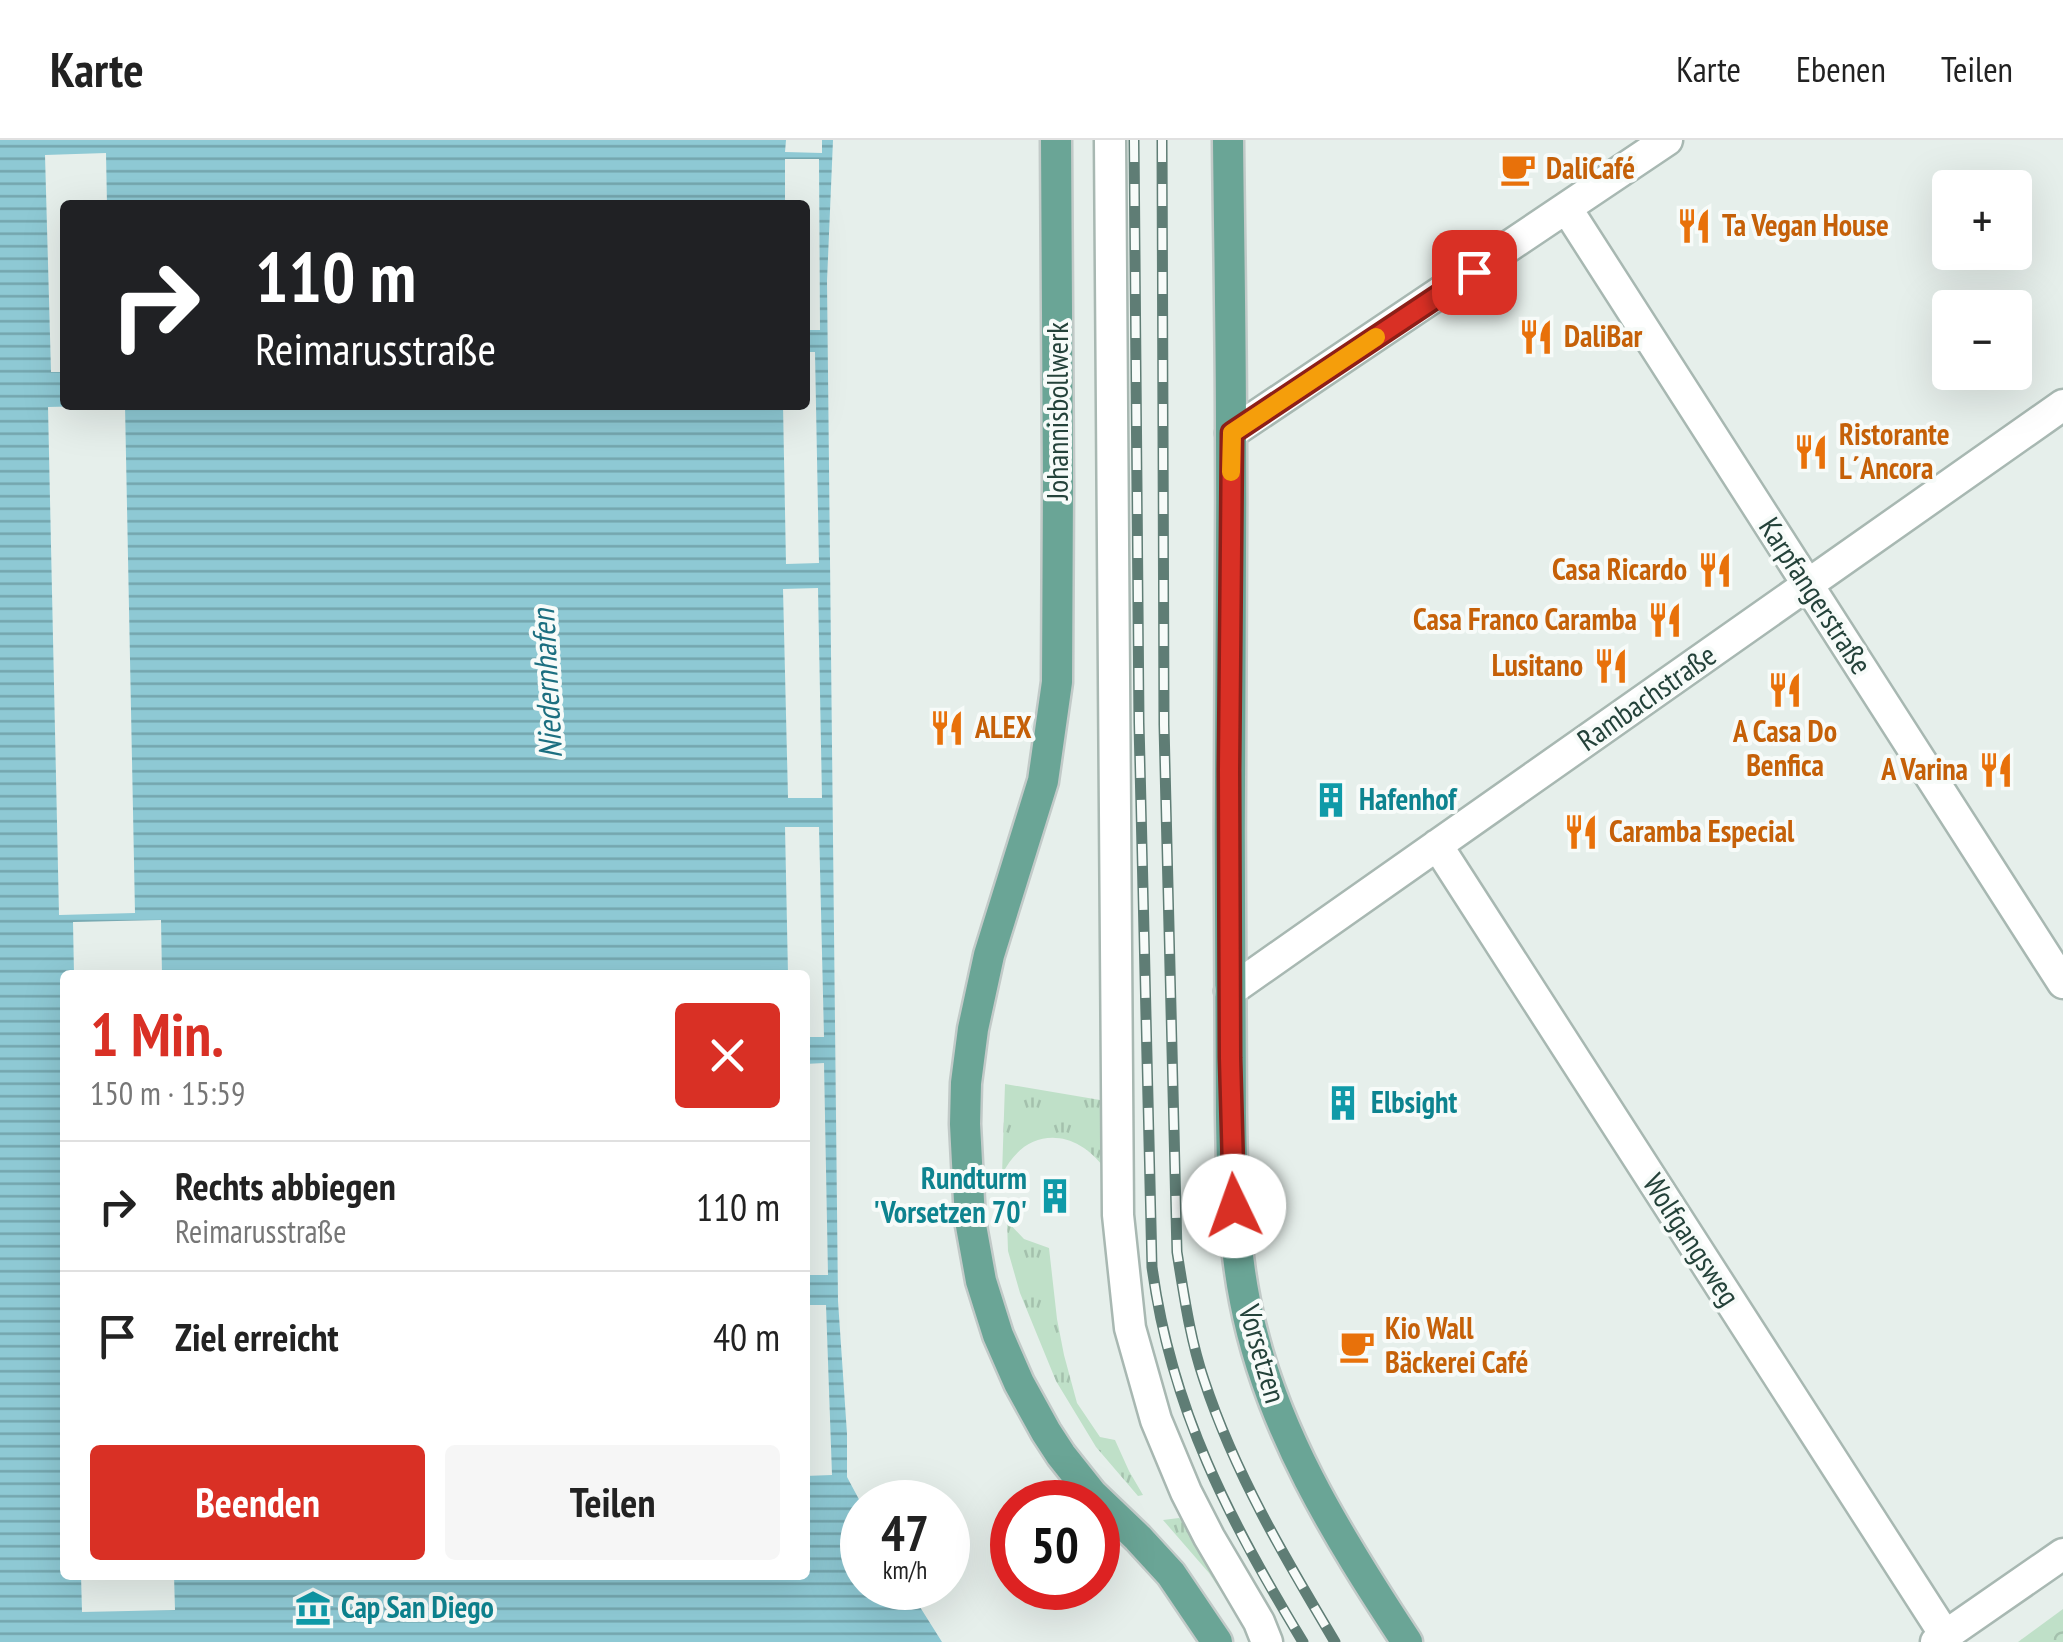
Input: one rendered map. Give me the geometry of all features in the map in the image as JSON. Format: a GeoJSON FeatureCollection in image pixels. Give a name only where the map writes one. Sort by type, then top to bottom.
{"type":"FeatureCollection","features":[{"type":"Feature","properties":{"kind":"main road","name":"Johannisbollwerk"},"geometry":{"type":"LineString","coordinates":[[1056,140],[1057,682],[1043,781],[989,956],[972,1029],[965,1124],[970,1220],[981,1281],[998,1335],[1046,1432],[1092,1494],[1171,1574],[1217,1642]]}},
{"type":"Feature","properties":{"kind":"main road"},"geometry":{"type":"LineString","coordinates":[[1228,140],[1232,433]]}},
{"type":"Feature","properties":{"kind":"main road","name":"Vorsetzen"},"geometry":{"type":"LineString","coordinates":[[1232,433],[1230,991],[1236,1243],[1245,1303],[1277,1410],[1299,1461],[1407,1642]]}},
{"type":"Feature","properties":{"kind":"street"},"geometry":{"type":"LineString","coordinates":[[1110,140],[1118,1215],[1130,1328],[1156,1420],[1186,1492],[1260,1622],[1267,1642]]}},
{"type":"Feature","properties":{"kind":"street"},"geometry":{"type":"LineString","coordinates":[[1232,433],[1667,140]]}},
{"type":"Feature","properties":{"kind":"street","name":"Karpfangerstraße"},"geometry":{"type":"LineString","coordinates":[[1567,209],[2063,983]]}},
{"type":"Feature","properties":{"kind":"street","name":"Rambachstraße"},"geometry":{"type":"LineString","coordinates":[[1230,991],[2063,405]]}},
{"type":"Feature","properties":{"kind":"street","name":"Wolfgangsweg"},"geometry":{"type":"LineString","coordinates":[[1438,846],[1940,1639]]}},
{"type":"Feature","properties":{"kind":"street"},"geometry":{"type":"LineString","coordinates":[[1940,1639],[2063,1554]]}},
{"type":"Feature","properties":{"kind":"green space"},"geometry":{"type":"Polygon","coordinates":[[[1005,1084],[1106,1101],[1105,1169],[1079,1145],[1051,1138],[1024,1147],[1002,1175],[1005,1084]]]}},
{"type":"Feature","properties":{"kind":"green space"},"geometry":{"type":"Polygon","coordinates":[[[1007,1221],[1024,1239],[1049,1248],[1057,1319],[1077,1403],[1100,1437],[1115,1440],[1143,1495],[1138,1496],[1096,1447],[1056,1381],[1020,1293],[1008,1251],[1007,1221]]]}},
{"type":"Feature","properties":{"kind":"green space"},"geometry":{"type":"Polygon","coordinates":[[[1179,1518],[1249,1627],[1246,1629],[1209,1573],[1163,1520],[1179,1518]]]}},
{"type":"Feature","properties":{"kind":"green space"},"geometry":{"type":"Polygon","coordinates":[[[2063,1609],[2063,1642],[2018,1642],[2063,1609]]]}},
{"type":"Feature","properties":{"kind":"water","name":"Niedernhafen"},"geometry":{"type":"Polygon","coordinates":[[[0,140],[833,140],[827,281],[838,1301],[849,1480],[840,1480],[840,1610],[922,1610],[942,1642],[0,1642],[0,140]]]}},
{"type":"Feature","properties":{"kind":"pier"},"geometry":{"type":"Polygon","coordinates":[[[786,140],[822,140],[822,153],[785,152],[786,140]]]}},
{"type":"Feature","properties":{"kind":"pier"},"geometry":{"type":"Polygon","coordinates":[[[106,153],[107,200],[60,200],[60,372],[51,372],[45,155],[106,153]]]}},
{"type":"Feature","properties":{"kind":"pier"},"geometry":{"type":"Polygon","coordinates":[[[785,159],[819,159],[820,330],[810,330],[810,200],[785,200],[785,159]]]}},
{"type":"Feature","properties":{"kind":"pier"},"geometry":{"type":"Polygon","coordinates":[[[810,352],[815,352],[819,563],[786,564],[783,410],[810,410],[810,352]]]}},
{"type":"Feature","properties":{"kind":"pier"},"geometry":{"type":"Polygon","coordinates":[[[48,407],[125,410],[135,913],[59,915],[48,407]]]}},
{"type":"Feature","properties":{"kind":"pier"},"geometry":{"type":"Polygon","coordinates":[[[818,588],[822,798],[788,798],[783,589],[818,588]]]}},
{"type":"Feature","properties":{"kind":"pier"},"geometry":{"type":"Polygon","coordinates":[[[785,827],[819,827],[824,1037],[810,1037],[810,970],[788,970],[785,827]]]}},
{"type":"Feature","properties":{"kind":"pier"},"geometry":{"type":"Polygon","coordinates":[[[161,920],[162,970],[74,970],[73,922],[161,920]]]}},
{"type":"Feature","properties":{"kind":"pier"},"geometry":{"type":"Polygon","coordinates":[[[824,1063],[828,1275],[810,1275],[810,1064],[824,1063]]]}},
{"type":"Feature","properties":{"kind":"pier"},"geometry":{"type":"Polygon","coordinates":[[[810,1305],[826,1305],[832,1475],[810,1476],[810,1305]]]}},
{"type":"Feature","properties":{"kind":"pier"},"geometry":{"type":"Polygon","coordinates":[[[81,1580],[174,1580],[175,1610],[82,1612],[81,1580]]]}},
{"type":"Feature","properties":{"kind":"railway"},"geometry":{"type":"LineString","coordinates":[[1134,140],[1139,723],[1152,1267],[1173,1369],[1207,1463],[1251,1553],[1303,1642]]}},
{"type":"Feature","properties":{"kind":"railway"},"geometry":{"type":"LineString","coordinates":[[1162,140],[1164,725],[1177,1252],[1195,1349],[1216,1415],[1262,1515],[1335,1642]]}},
{"type":"Feature","properties":{"kind":"slow traffic"},"geometry":{"type":"LineString","coordinates":[[1231,472],[1232,433],[1376,337]]}},
{"type":"Feature","properties":{"kind":"place","name":"DaliCafé"},"geometry":{"type":"Point","coordinates":[1518,169]}},
{"type":"Feature","properties":{"kind":"place","name":"Ta Vegan House"},"geometry":{"type":"Point","coordinates":[1694,226]}},
{"type":"Feature","properties":{"kind":"place","name":"DaliBar"},"geometry":{"type":"Point","coordinates":[1536,337]}},
{"type":"Feature","properties":{"kind":"place","name":"Ristorante L´Ancora"},"geometry":{"type":"Point","coordinates":[1811,452]}},
{"type":"Feature","properties":{"kind":"place","name":"Casa Ricardo"},"geometry":{"type":"Point","coordinates":[1715,570]}},
{"type":"Feature","properties":{"kind":"place","name":"Casa Franco Caramba"},"geometry":{"type":"Point","coordinates":[1665,620]}},
{"type":"Feature","properties":{"kind":"place","name":"Lusitano"},"geometry":{"type":"Point","coordinates":[1611,666]}},
{"type":"Feature","properties":{"kind":"place","name":"A Casa Do Benfica"},"geometry":{"type":"Point","coordinates":[1785,690]}},
{"type":"Feature","properties":{"kind":"place","name":"ALEX"},"geometry":{"type":"Point","coordinates":[947,728]}},
{"type":"Feature","properties":{"kind":"place","name":"A Varina"},"geometry":{"type":"Point","coordinates":[1996,770]}},
{"type":"Feature","properties":{"kind":"place","name":"Hafenhof"},"geometry":{"type":"Point","coordinates":[1331,800]}},
{"type":"Feature","properties":{"kind":"place","name":"Caramba Especial"},"geometry":{"type":"Point","coordinates":[1581,832]}},
{"type":"Feature","properties":{"kind":"place","name":"Elbsight"},"geometry":{"type":"Point","coordinates":[1343,1103]}},
{"type":"Feature","properties":{"kind":"place","name":"Rundturm 'Vorsetzen 70'"},"geometry":{"type":"Point","coordinates":[1055,1196]}},
{"type":"Feature","properties":{"kind":"place","name":"Kio Wall Bäckerei Café"},"geometry":{"type":"Point","coordinates":[1357,1346]}},
{"type":"Feature","properties":{"kind":"place","name":"Cap San Diego"},"geometry":{"type":"Point","coordinates":[313,1608]}},
{"type":"Feature","properties":{"kind":"route"},"geometry":{"type":"LineString","coordinates":[[1234,1206],[1229,770],[1232,433],[1474,272]]}}]}
